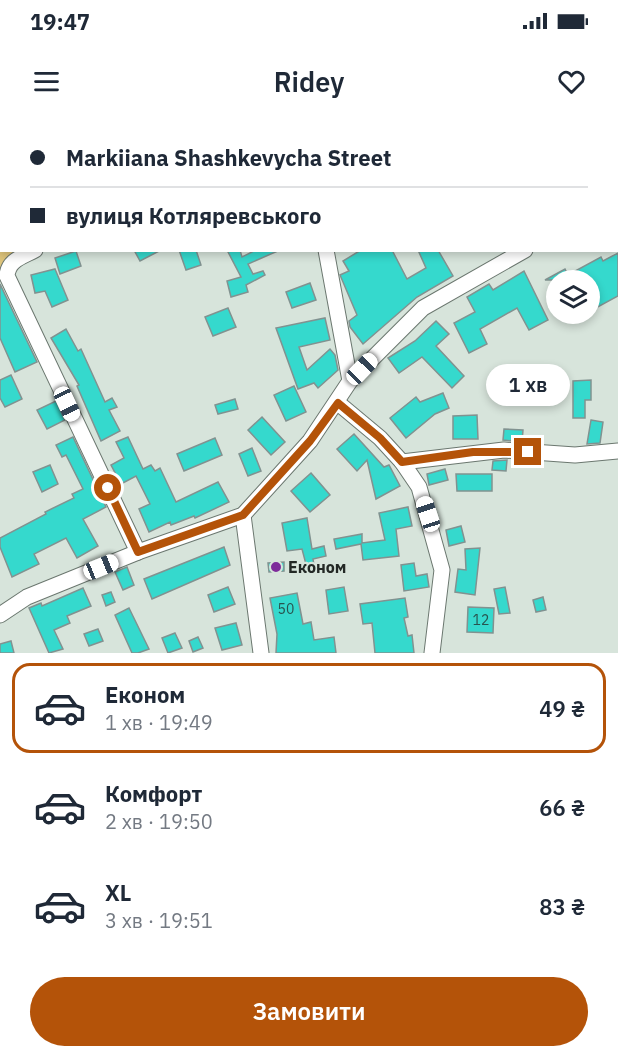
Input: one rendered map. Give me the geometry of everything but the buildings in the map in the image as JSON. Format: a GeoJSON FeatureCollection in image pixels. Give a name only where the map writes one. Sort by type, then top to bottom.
{"type":"FeatureCollection","features":[{"type":"Feature","properties":{"kind":"street"},"geometry":{"type":"LineString","coordinates":[[31,252],[14,260],[9,266],[7,276],[138,552]]}},
{"type":"Feature","properties":{"kind":"street"},"geometry":{"type":"LineString","coordinates":[[326,252],[350,381]]}},
{"type":"Feature","properties":{"kind":"street"},"geometry":{"type":"LineString","coordinates":[[0,615],[27,597],[138,552],[243,515],[310,441],[338,403],[350,381],[423,308],[521,252]]}},
{"type":"Feature","properties":{"kind":"street"},"geometry":{"type":"LineString","coordinates":[[338,403],[380,438],[402,462],[419,488],[441,559],[442,570],[432,653]]}},
{"type":"Feature","properties":{"kind":"street"},"geometry":{"type":"LineString","coordinates":[[402,462],[504,450],[575,455],[618,451]]}},
{"type":"Feature","properties":{"kind":"street"},"geometry":{"type":"LineString","coordinates":[[243,515],[261,653]]}},
{"type":"Feature","properties":{"kind":"shaded area"},"geometry":{"type":"Polygon","coordinates":[[[0,252],[14,252],[0,268],[0,252]]]}},
{"type":"Feature","properties":{"kind":"place","name":"Економ"},"geometry":{"type":"Point","coordinates":[276,567]}},
{"type":"Feature","properties":{"kind":"route"},"geometry":{"type":"LineString","coordinates":[[108,488],[138,552],[243,515],[310,441],[338,403],[380,438],[402,462],[473,452],[504,450],[528,452]]}}]}
